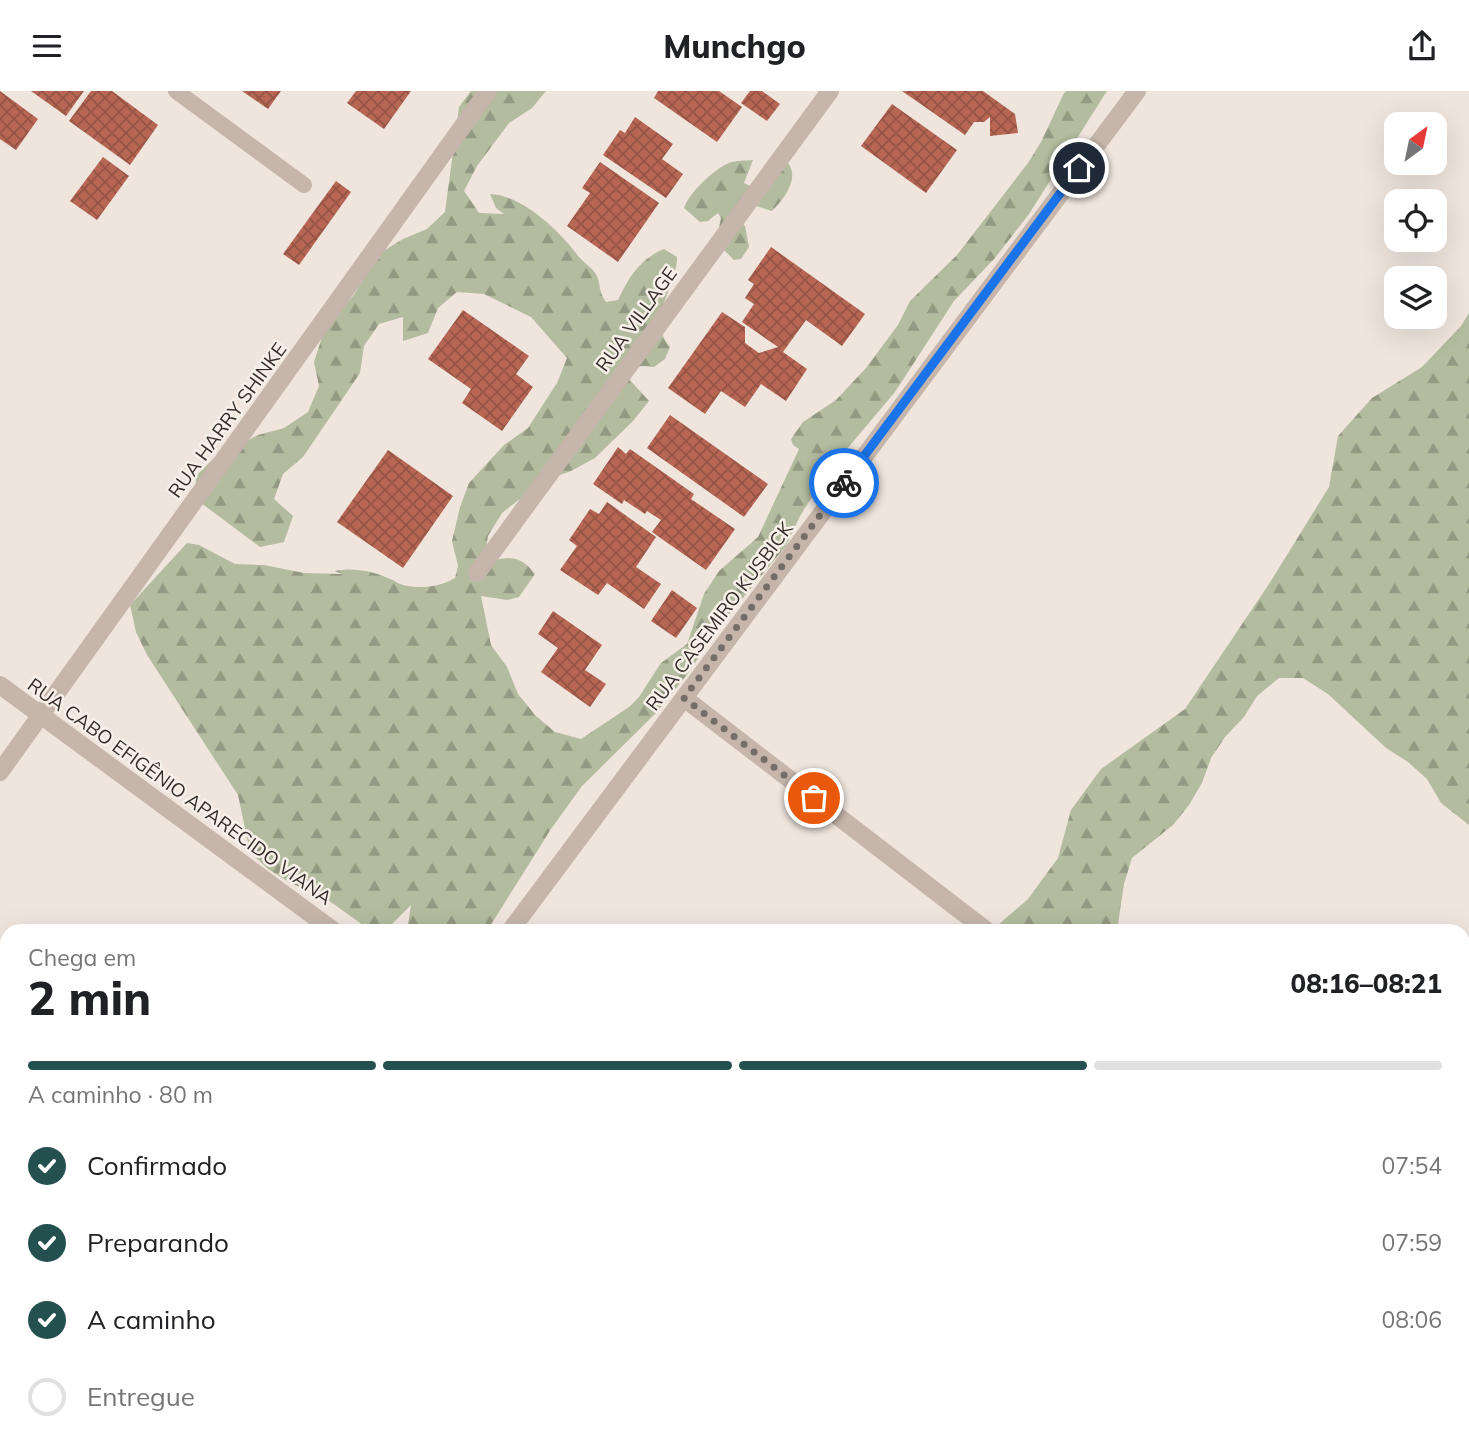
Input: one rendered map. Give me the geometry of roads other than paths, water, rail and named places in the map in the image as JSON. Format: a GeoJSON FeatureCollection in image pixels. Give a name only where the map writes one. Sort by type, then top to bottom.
{"type":"FeatureCollection","features":[{"type":"Feature","properties":{"kind":"street","name":"RUA HARRY SHINKE"},"geometry":{"type":"LineString","coordinates":[[0,772],[488,91]]}},
{"type":"Feature","properties":{"kind":"street","name":"RUA VILLAGE"},"geometry":{"type":"LineString","coordinates":[[477,573],[830,91]]}},
{"type":"Feature","properties":{"kind":"street","name":"RUA CASEMIRO KUSBICK"},"geometry":{"type":"LineString","coordinates":[[515,924],[1137,91]]}},
{"type":"Feature","properties":{"kind":"street","name":"RUA CABO EFIGÊNIO APARECIDO VIANA"},"geometry":{"type":"LineString","coordinates":[[0,685],[325,924]]}},
{"type":"Feature","properties":{"kind":"street"},"geometry":{"type":"LineString","coordinates":[[684,698],[978,924]]}},
{"type":"Feature","properties":{"kind":"lane"},"geometry":{"type":"LineString","coordinates":[[176,91],[304,185]]}}]}
